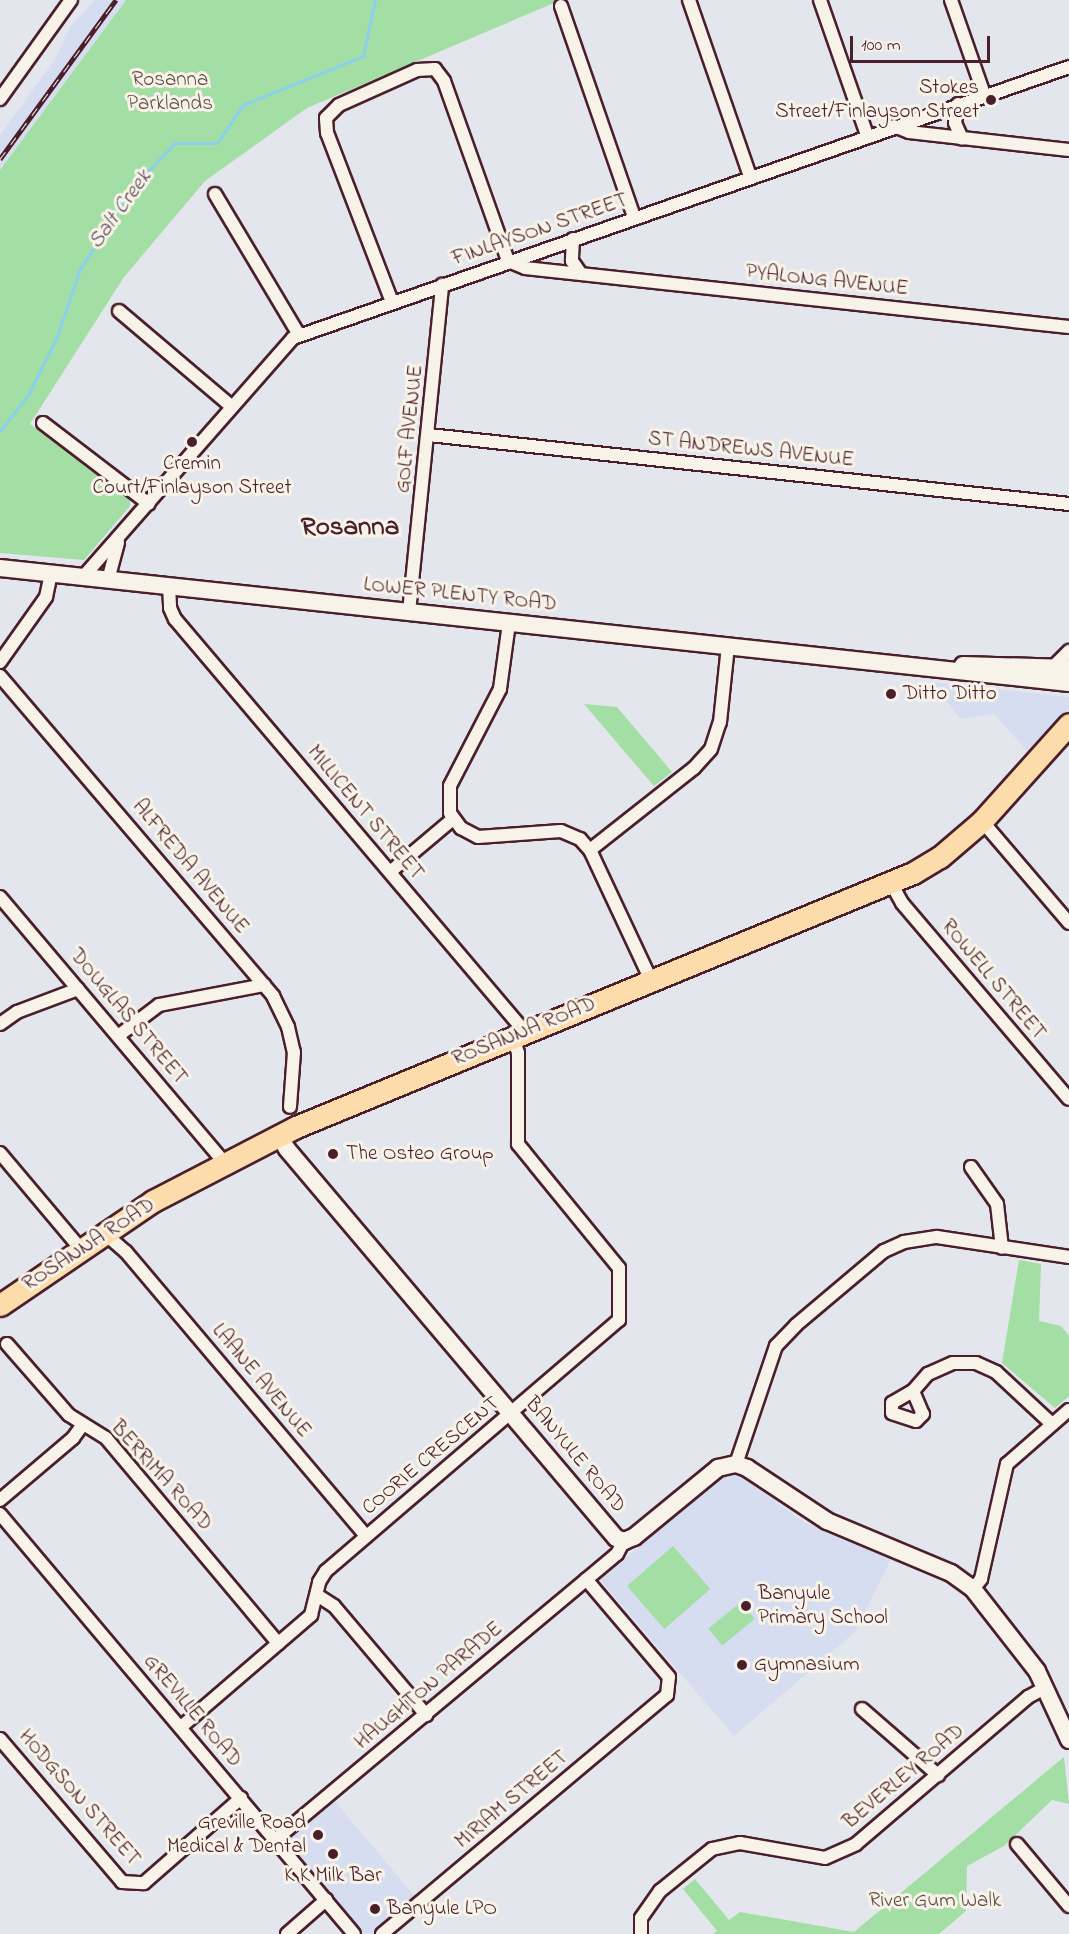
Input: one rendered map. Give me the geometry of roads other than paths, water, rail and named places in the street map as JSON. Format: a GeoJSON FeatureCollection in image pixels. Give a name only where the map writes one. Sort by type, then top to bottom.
{"type":"FeatureCollection","features":[{"type":"Feature","properties":{"kind":"highway","name":"ROSANNA ROAD"},"geometry":{"type":"LineString","coordinates":[[0,1305],[108,1229],[225,1163],[279,1136],[519,1034],[891,883],[940,857],[982,821],[1041,758],[1069,724]]}},
{"type":"Feature","properties":{"kind":"highway","name":"ROSANNA ROAD"},"geometry":{"type":"LineString","coordinates":[[1041,758],[1069,739]]}},
{"type":"Feature","properties":{"kind":"main road","name":"LOWER PLENTY ROAD"},"geometry":{"type":"LineString","coordinates":[[0,568],[1069,683]]}},
{"type":"Feature","properties":{"kind":"main road","name":"LOWER PLENTY ROAD"},"geometry":{"type":"LineString","coordinates":[[915,667],[1061,668]]}},
{"type":"Feature","properties":{"kind":"main road","name":"BANYULE ROAD"},"geometry":{"type":"LineString","coordinates":[[279,1136],[286,1149],[511,1414],[621,1539],[634,1537],[718,1468],[736,1464]]}},
{"type":"Feature","properties":{"kind":"main road"},"geometry":{"type":"LineString","coordinates":[[736,1464],[827,1521],[951,1573],[973,1589],[1013,1637],[1037,1671],[1043,1689],[1055,1704],[1069,1740]]}},
{"type":"Feature","properties":{"kind":"street"},"geometry":{"type":"LineString","coordinates":[[0,99],[71,0]]}},
{"type":"Feature","properties":{"kind":"street"},"geometry":{"type":"LineString","coordinates":[[689,0],[750,176]]}},
{"type":"Feature","properties":{"kind":"street"},"geometry":{"type":"LineString","coordinates":[[820,0],[867,135]]}},
{"type":"Feature","properties":{"kind":"street"},"geometry":{"type":"LineString","coordinates":[[951,0],[984,94]]}},
{"type":"Feature","properties":{"kind":"street"},"geometry":{"type":"LineString","coordinates":[[561,6],[634,217]]}},
{"type":"Feature","properties":{"kind":"street","name":"FINLAYSON STREET"},"geometry":{"type":"LineString","coordinates":[[1052,70],[1069,56]]}},
{"type":"Feature","properties":{"kind":"street","name":"FINLAYSON STREET"},"geometry":{"type":"LineString","coordinates":[[83,577],[119,540],[284,346],[299,335],[1052,70],[1069,67]]}},
{"type":"Feature","properties":{"kind":"street"},"geometry":{"type":"LineString","coordinates":[[392,302],[327,133],[326,118],[339,105],[417,70],[435,69],[444,81],[508,261]]}},
{"type":"Feature","properties":{"kind":"street"},"geometry":{"type":"LineString","coordinates":[[958,104],[955,123],[962,139]]}},
{"type":"Feature","properties":{"kind":"street"},"geometry":{"type":"LineString","coordinates":[[894,126],[909,132],[1069,150]]}},
{"type":"Feature","properties":{"kind":"street"},"geometry":{"type":"LineString","coordinates":[[215,194],[299,335]]}},
{"type":"Feature","properties":{"kind":"street"},"geometry":{"type":"LineString","coordinates":[[573,239],[572,261],[581,274]]}},
{"type":"Feature","properties":{"kind":"street","name":"PYALONG AVENUE"},"geometry":{"type":"LineString","coordinates":[[508,261],[525,268],[1069,327]]}},
{"type":"Feature","properties":{"kind":"street","name":"GOLF AVENUE"},"geometry":{"type":"LineString","coordinates":[[409,612],[429,435],[442,285]]}},
{"type":"Feature","properties":{"kind":"street"},"geometry":{"type":"LineString","coordinates":[[119,311],[232,407]]}},
{"type":"Feature","properties":{"kind":"street"},"geometry":{"type":"LineString","coordinates":[[43,423],[149,504]]}},
{"type":"Feature","properties":{"kind":"street","name":"ST ANDREWS AVENUE"},"geometry":{"type":"LineString","coordinates":[[429,435],[1069,504]]}},
{"type":"Feature","properties":{"kind":"street","name":"FINLAYSON STREET"},"geometry":{"type":"LineString","coordinates":[[108,580],[119,540]]}},
{"type":"Feature","properties":{"kind":"street"},"geometry":{"type":"LineString","coordinates":[[0,662],[46,597],[51,573]]}},
{"type":"Feature","properties":{"kind":"street","name":"MILLICENT STREET"},"geometry":{"type":"LineString","coordinates":[[175,587],[170,609],[175,619],[390,872],[519,1034]]}},
{"type":"Feature","properties":{"kind":"street"},"geometry":{"type":"LineString","coordinates":[[509,623],[500,689],[450,786],[448,806],[453,819],[466,832],[478,837],[568,832],[590,850],[651,980]]}},
{"type":"Feature","properties":{"kind":"street"},"geometry":{"type":"LineString","coordinates":[[590,850],[694,768],[711,749],[720,722],[728,646]]}},
{"type":"Feature","properties":{"kind":"street"},"geometry":{"type":"LineString","coordinates":[[1061,668],[1069,651]]}},
{"type":"Feature","properties":{"kind":"street","name":"ALFREDA AVENUE"},"geometry":{"type":"LineString","coordinates":[[0,676],[279,1005],[291,1039],[294,1076],[290,1107]]}},
{"type":"Feature","properties":{"kind":"street"},"geometry":{"type":"LineString","coordinates":[[390,872],[453,819]]}},
{"type":"Feature","properties":{"kind":"street"},"geometry":{"type":"LineString","coordinates":[[982,821],[1069,923]]}},
{"type":"Feature","properties":{"kind":"street","name":"ROWELL STREET"},"geometry":{"type":"LineString","coordinates":[[891,883],[902,903],[1069,1100]]}},
{"type":"Feature","properties":{"kind":"street","name":"DOUGLAS STREET"},"geometry":{"type":"LineString","coordinates":[[0,897],[225,1163]]}},
{"type":"Feature","properties":{"kind":"street"},"geometry":{"type":"LineString","coordinates":[[118,1036],[159,1005],[264,985]]}},
{"type":"Feature","properties":{"kind":"street"},"geometry":{"type":"LineString","coordinates":[[0,1024],[17,1012],[78,988]]}},
{"type":"Feature","properties":{"kind":"street","name":"COORIE CRESCENT"},"geometry":{"type":"LineString","coordinates":[[181,1727],[310,1615],[318,1595],[319,1582],[326,1571],[615,1326],[621,1310],[619,1268],[518,1144],[519,1034]]}},
{"type":"Feature","properties":{"kind":"street"},"geometry":{"type":"LineString","coordinates":[[0,1153],[80,1248]]}},
{"type":"Feature","properties":{"kind":"street"},"geometry":{"type":"LineString","coordinates":[[971,1167],[997,1204],[1002,1248]]}},
{"type":"Feature","properties":{"kind":"street","name":"LAANE AVENUE"},"geometry":{"type":"LineString","coordinates":[[108,1229],[366,1536]]}},
{"type":"Feature","properties":{"kind":"street"},"geometry":{"type":"LineString","coordinates":[[736,1464],[776,1346],[796,1324],[894,1246],[926,1237],[1069,1257]]}},
{"type":"Feature","properties":{"kind":"street","name":"BERRIMA ROAD"},"geometry":{"type":"LineString","coordinates":[[7,1344],[69,1415],[106,1438],[278,1643]]}},
{"type":"Feature","properties":{"kind":"street"},"geometry":{"type":"LineString","coordinates":[[913,1391],[928,1374],[953,1363],[976,1363],[996,1372],[1052,1424]]}},
{"type":"Feature","properties":{"kind":"street"},"geometry":{"type":"LineString","coordinates":[[973,1589],[981,1579],[1007,1464],[1069,1410]]}},
{"type":"Feature","properties":{"kind":"street"},"geometry":{"type":"LineString","coordinates":[[0,1500],[73,1438],[83,1424]]}},
{"type":"Feature","properties":{"kind":"street","name":"GREVILLE ROAD"},"geometry":{"type":"LineString","coordinates":[[0,1514],[354,1934]]}},
{"type":"Feature","properties":{"kind":"street","name":"HAUGHTON PARADE"},"geometry":{"type":"LineString","coordinates":[[276,1839],[607,1561],[621,1539]]}},
{"type":"Feature","properties":{"kind":"street","name":"MIRIAM STREET"},"geometry":{"type":"LineString","coordinates":[[382,1934],[667,1695],[669,1677],[585,1579]]}},
{"type":"Feature","properties":{"kind":"street"},"geometry":{"type":"LineString","coordinates":[[318,1595],[334,1606],[426,1715]]}},
{"type":"Feature","properties":{"kind":"street","name":"BEVERLEY ROAD"},"geometry":{"type":"LineString","coordinates":[[641,1934],[641,1918],[660,1891],[712,1849],[740,1843],[825,1858],[856,1844],[1028,1697],[1043,1689]]}},
{"type":"Feature","properties":{"kind":"street"},"geometry":{"type":"LineString","coordinates":[[862,1709],[938,1775]]}},
{"type":"Feature","properties":{"kind":"street","name":"HODGSON STREET"},"geometry":{"type":"LineString","coordinates":[[0,1739],[122,1882],[144,1882],[241,1798]]}},
{"type":"Feature","properties":{"kind":"street"},"geometry":{"type":"LineString","coordinates":[[1017,1844],[1069,1906]]}},
{"type":"Feature","properties":{"kind":"street"},"geometry":{"type":"LineString","coordinates":[[287,1934],[326,1900]]}},
{"type":"Feature","properties":{"kind":"waterway","name":"Salt Creek"},"geometry":{"type":"LineString","coordinates":[[0,431],[28,395],[56,339],[80,269],[134,185],[175,143],[217,143],[243,105],[363,56],[375,0]]}},
{"type":"Feature","properties":{"kind":"railway"},"geometry":{"type":"LineString","coordinates":[[0,159],[116,0]]}},
{"type":"Feature","properties":{"kind":"place","name":"Stokes Street/Finlayson Street"},"geometry":{"type":"Point","coordinates":[991,100]}},
{"type":"Feature","properties":{"kind":"place","name":"Cremin Court/Finlayson Street"},"geometry":{"type":"Point","coordinates":[192,442]}},
{"type":"Feature","properties":{"kind":"place","name":"Ditto Ditto"},"geometry":{"type":"Point","coordinates":[891,694]}},
{"type":"Feature","properties":{"kind":"place","name":"The Osteo Group"},"geometry":{"type":"Point","coordinates":[333,1154]}},
{"type":"Feature","properties":{"kind":"place","name":"Banyule Primary School"},"geometry":{"type":"Point","coordinates":[746,1606]}},
{"type":"Feature","properties":{"kind":"place","name":"Gymnasium"},"geometry":{"type":"Point","coordinates":[742,1665]}},
{"type":"Feature","properties":{"kind":"place","name":"Greville Road Medical & Dental"},"geometry":{"type":"Point","coordinates":[318,1835]}},
{"type":"Feature","properties":{"kind":"place","name":"K K Milk Bar"},"geometry":{"type":"Point","coordinates":[333,1854]}},
{"type":"Feature","properties":{"kind":"place","name":"Banyule LPO"},"geometry":{"type":"Point","coordinates":[375,1909]}},
{"type":"Feature","properties":{"kind":"district","name":"Rosanna"},"geometry":{"type":"Point","coordinates":[350,528]}},
{"type":"Feature","properties":{"kind":"park label","name":"Rosanna Parklands"},"geometry":{"type":"Point","coordinates":[170,92]}},
{"type":"Feature","properties":{"kind":"park label","name":"River Gum Walk"},"geometry":{"type":"Point","coordinates":[935,1901]}}]}
